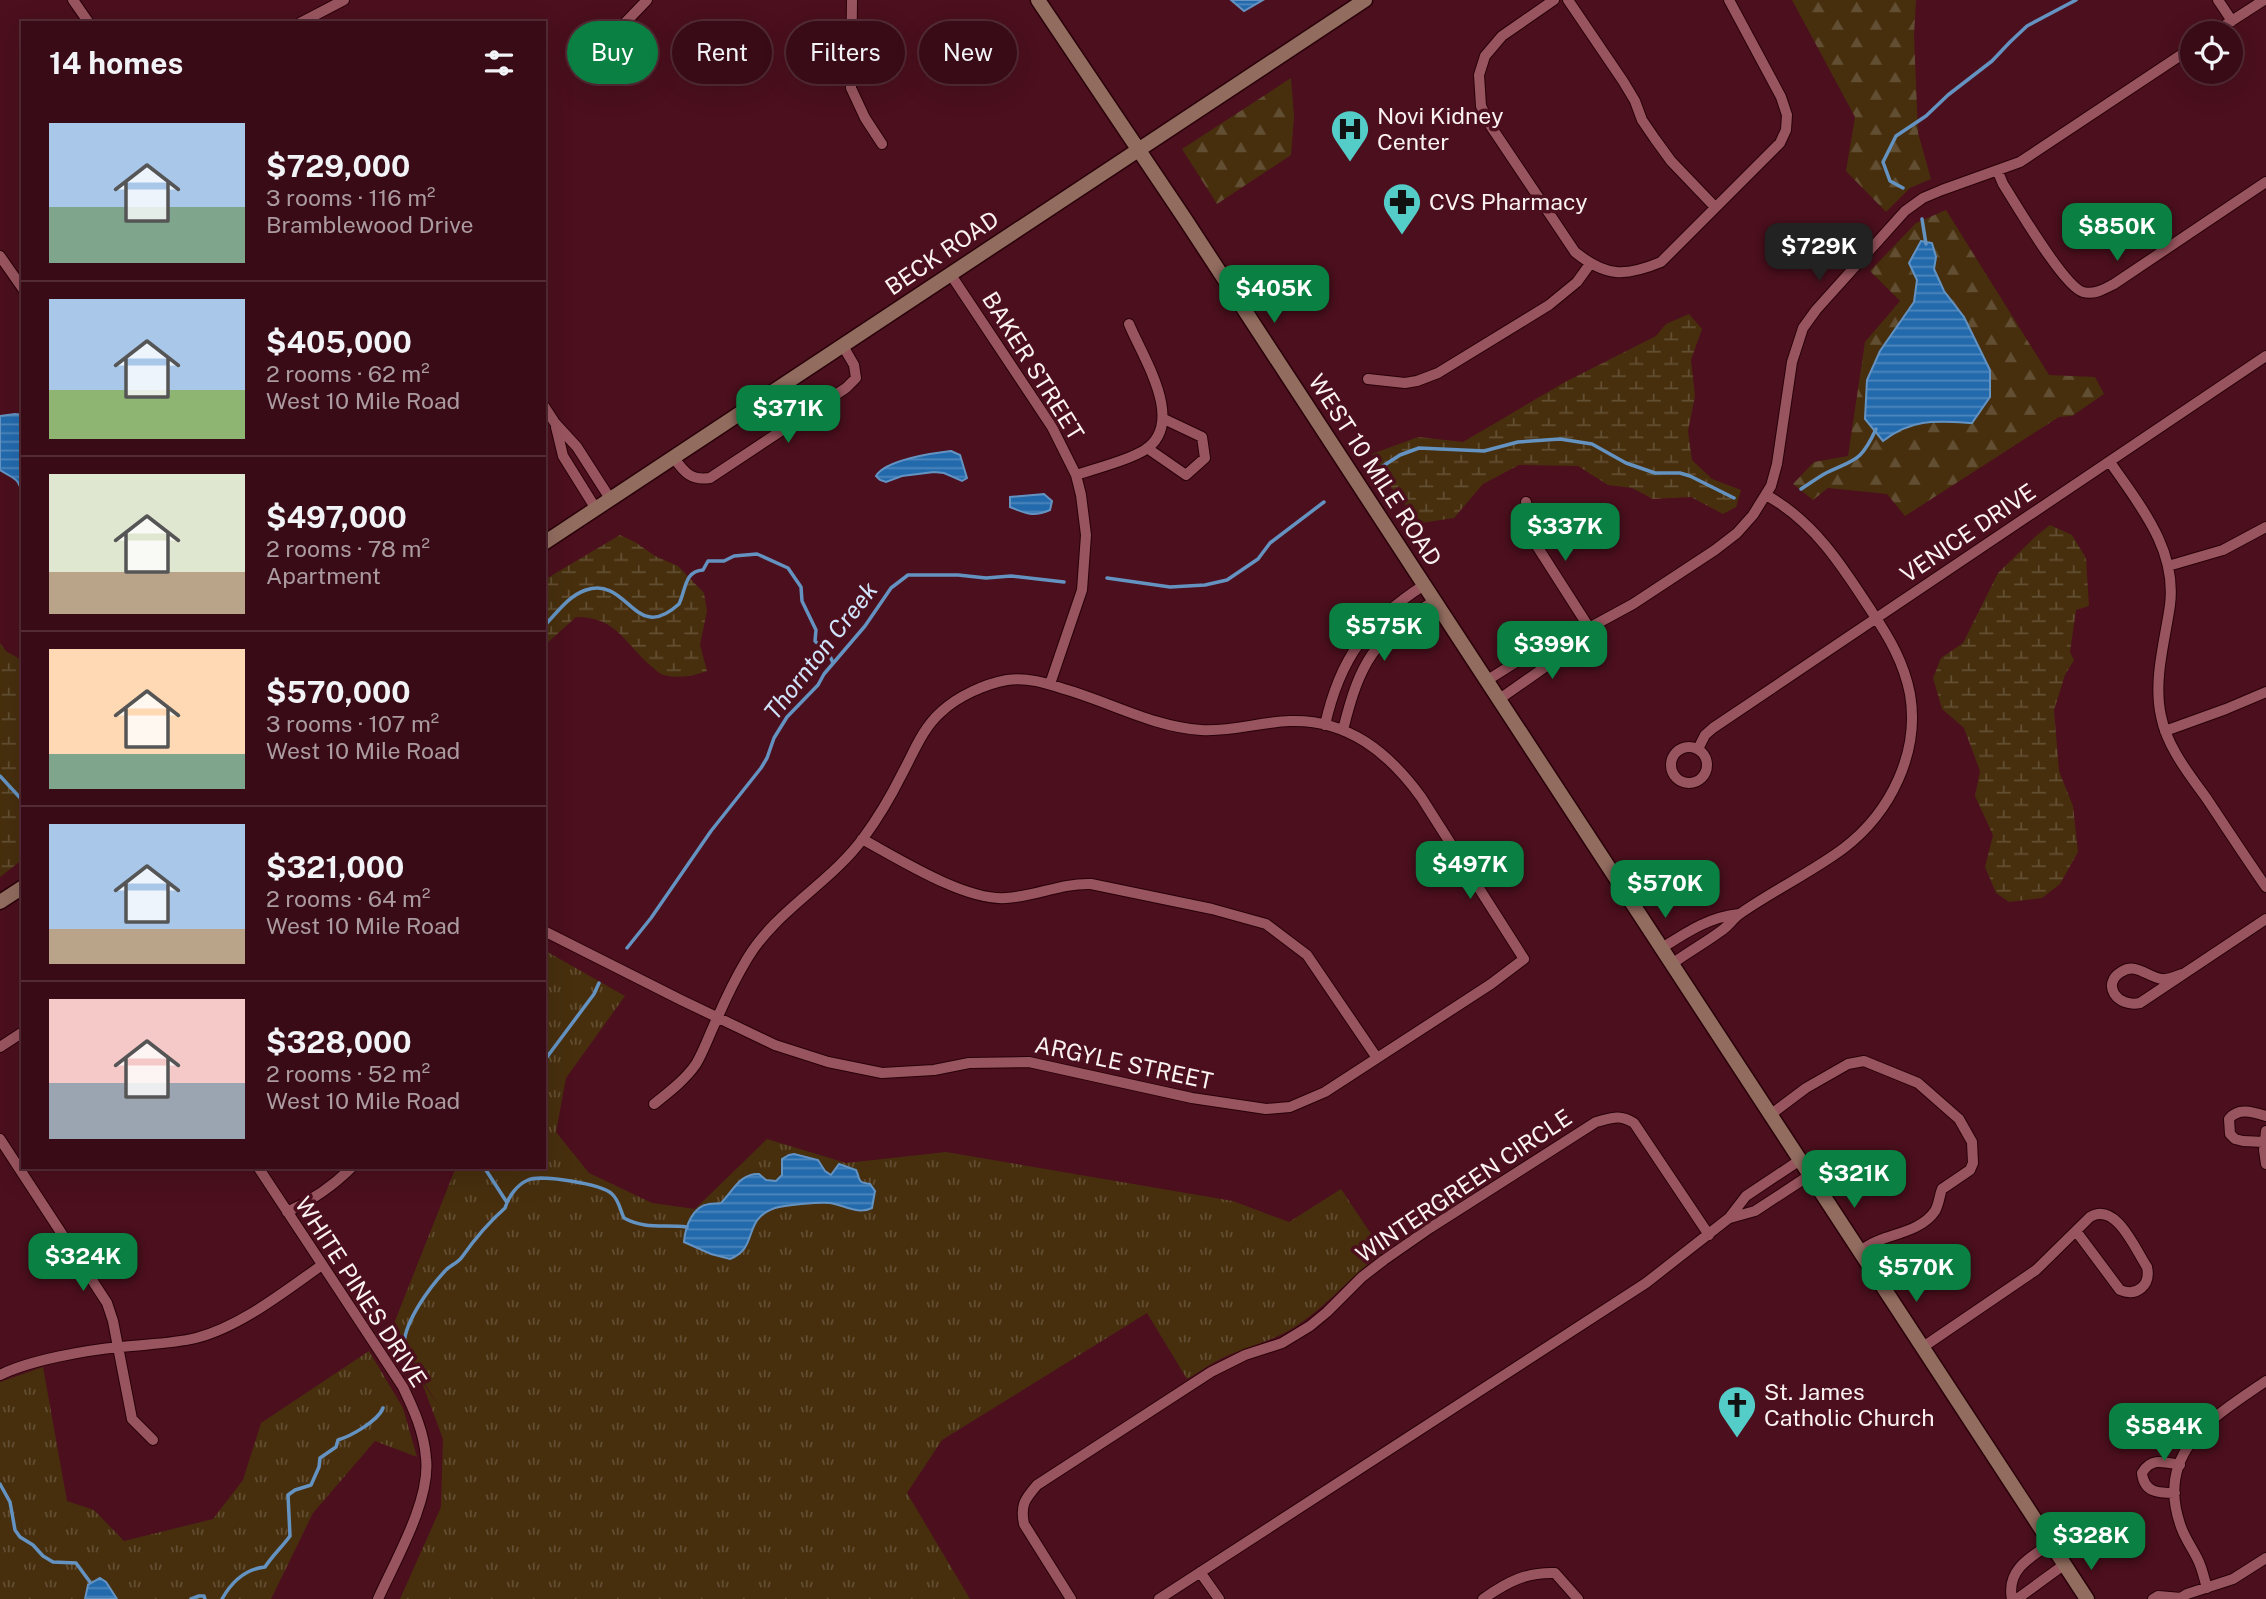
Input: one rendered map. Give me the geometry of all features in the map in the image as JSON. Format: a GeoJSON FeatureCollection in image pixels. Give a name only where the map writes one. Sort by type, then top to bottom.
{"type":"FeatureCollection","features":[{"type":"Feature","properties":{"kind":"main road","name":"WEST 10 MILE ROAD"},"geometry":{"type":"LineString","coordinates":[[1038,0],[2087,1599]]}},
{"type":"Feature","properties":{"kind":"main road","name":"BECK ROAD"},"geometry":{"type":"LineString","coordinates":[[546,542],[1366,0]]}},
{"type":"Feature","properties":{"kind":"main road"},"geometry":{"type":"LineString","coordinates":[[0,902],[21,888]]}},
{"type":"Feature","properties":{"kind":"street"},"geometry":{"type":"LineString","coordinates":[[73,0],[88,21]]}},
{"type":"Feature","properties":{"kind":"street"},"geometry":{"type":"LineString","coordinates":[[304,21],[344,0]]}},
{"type":"Feature","properties":{"kind":"street"},"geometry":{"type":"LineString","coordinates":[[627,21],[647,0]]}},
{"type":"Feature","properties":{"kind":"street"},"geometry":{"type":"LineString","coordinates":[[852,0],[851,88],[864,118],[881,144]]}},
{"type":"Feature","properties":{"kind":"street"},"geometry":{"type":"LineString","coordinates":[[1554,0],[1502,36],[1485,56],[1479,75],[1481,106],[1505,150],[1575,252],[1590,264],[1608,272],[1623,273],[1641,271],[1661,262],[1780,143],[1786,130],[1787,115],[1781,97],[1730,0]]}},
{"type":"Feature","properties":{"kind":"street"},"geometry":{"type":"LineString","coordinates":[[1568,0],[1623,81],[1642,120],[1655,139],[1671,161],[1715,207]]}},
{"type":"Feature","properties":{"kind":"street"},"geometry":{"type":"LineString","coordinates":[[2218,0],[2232,21],[2264,0]]}},
{"type":"Feature","properties":{"kind":"street"},"geometry":{"type":"LineString","coordinates":[[1486,681],[1553,639],[1576,635],[1590,629],[1633,604],[1737,533],[1766,495],[1777,464],[1795,350],[1808,320],[1905,211],[1923,198],[1998,172],[2032,155],[2180,56]]}},
{"type":"Feature","properties":{"kind":"street"},"geometry":{"type":"LineString","coordinates":[[1998,172],[2003,184],[2066,278],[2080,292],[2091,293],[2114,284],[2266,182]]}},
{"type":"Feature","properties":{"kind":"street"},"geometry":{"type":"LineString","coordinates":[[0,256],[4,268],[21,287]]}},
{"type":"Feature","properties":{"kind":"street"},"geometry":{"type":"LineString","coordinates":[[1368,379],[1405,383],[1416,382],[1438,373],[1549,305],[1577,282],[1590,264]]}},
{"type":"Feature","properties":{"kind":"street","name":"BAKER STREET"},"geometry":{"type":"LineString","coordinates":[[951,275],[1052,427],[1076,475],[1081,495],[1086,535],[1082,590],[1050,684]]}},
{"type":"Feature","properties":{"kind":"street"},"geometry":{"type":"LineString","coordinates":[[1076,475],[1142,452],[1160,432],[1164,419],[1161,398],[1129,324]]}},
{"type":"Feature","properties":{"kind":"street"},"geometry":{"type":"LineString","coordinates":[[674,458],[687,475],[701,480],[710,478],[846,388],[856,378],[854,365],[843,346]]}},
{"type":"Feature","properties":{"kind":"street","name":"VENICE DRIVE"},"geometry":{"type":"LineString","coordinates":[[1698,749],[1705,735],[1713,728],[2266,356]]}},
{"type":"Feature","properties":{"kind":"street"},"geometry":{"type":"LineString","coordinates":[[546,409],[577,447],[611,500]]}},
{"type":"Feature","properties":{"kind":"street"},"geometry":{"type":"LineString","coordinates":[[1147,448],[1186,475],[1205,458],[1202,438],[1164,419]]}},
{"type":"Feature","properties":{"kind":"street"},"geometry":{"type":"LineString","coordinates":[[555,423],[563,456],[596,509]]}},
{"type":"Feature","properties":{"kind":"street"},"geometry":{"type":"LineString","coordinates":[[2110,463],[2154,528],[2168,566],[2171,592],[2159,679],[2159,705],[2165,731],[2187,771],[2266,887]]}},
{"type":"Feature","properties":{"kind":"street"},"geometry":{"type":"LineString","coordinates":[[1672,964],[1723,930],[1739,914],[1843,849],[1867,827],[1894,790],[1909,744],[1912,713],[1910,694],[1899,657],[1877,618],[1821,538],[1791,510],[1766,495]]}},
{"type":"Feature","properties":{"kind":"street"},"geometry":{"type":"LineString","coordinates":[[1526,502],[1535,543],[1590,629]]}},
{"type":"Feature","properties":{"kind":"street"},"geometry":{"type":"LineString","coordinates":[[2168,566],[2216,553],[2266,527]]}},
{"type":"Feature","properties":{"kind":"street"},"geometry":{"type":"LineString","coordinates":[[1325,725],[1335,688],[1364,634],[1384,613],[1424,585]]}},
{"type":"Feature","properties":{"kind":"street"},"geometry":{"type":"LineString","coordinates":[[654,1104],[673,1089],[696,1063],[747,958],[766,933],[863,839],[903,773],[916,744],[943,710],[960,697],[1008,680],[1034,680],[1184,729],[1228,730],[1289,721],[1343,730],[1364,666],[1377,645],[1395,628],[1434,601]]}},
{"type":"Feature","properties":{"kind":"street"},"geometry":{"type":"LineString","coordinates":[[1364,634],[1377,645]]}},
{"type":"Feature","properties":{"kind":"street"},"geometry":{"type":"LineString","coordinates":[[1498,700],[1568,651],[1576,635]]}},
{"type":"Feature","properties":{"kind":"street"},"geometry":{"type":"LineString","coordinates":[[2165,731],[2266,692]]}},
{"type":"Feature","properties":{"kind":"street","name":"ARGYLE STREET"},"geometry":{"type":"LineString","coordinates":[[546,931],[775,1045],[828,1062],[882,1073],[934,1070],[970,1063],[1029,1062],[1192,1098],[1266,1110],[1290,1107],[1338,1085],[1491,985],[1524,959],[1513,938],[1406,777],[1369,743],[1343,730]]}},
{"type":"Feature","properties":{"kind":"street"},"geometry":{"type":"LineString","coordinates":[[863,839],[952,886],[982,896],[1003,898],[1040,893],[1071,883],[1091,884],[1266,924],[1307,955],[1377,1058]]}},
{"type":"Feature","properties":{"kind":"street"},"geometry":{"type":"LineString","coordinates":[[1662,948],[1706,921],[1739,914]]}},
{"type":"Feature","properties":{"kind":"street"},"geometry":{"type":"LineString","coordinates":[[2182,974],[2165,980],[2154,978],[2137,968],[2130,968],[2117,975],[2112,988],[2120,1001],[2133,1004],[2145,1000],[2266,919]]}},
{"type":"Feature","properties":{"kind":"street"},"geometry":{"type":"LineString","coordinates":[[0,1047],[21,1033]]}},
{"type":"Feature","properties":{"kind":"street"},"geometry":{"type":"LineString","coordinates":[[1770,1115],[1805,1088],[1848,1064],[1864,1061],[1918,1083],[1959,1119],[1972,1142],[1973,1163],[1970,1170],[1942,1189],[1938,1204],[1924,1222],[1902,1233],[1875,1241],[1860,1251]]}},
{"type":"Feature","properties":{"kind":"street"},"geometry":{"type":"LineString","coordinates":[[2266,1116],[2245,1111],[2236,1112],[2231,1116],[2228,1127],[2235,1139],[2265,1137],[2266,1164]]}},
{"type":"Feature","properties":{"kind":"street","name":"WINTERGREEN CIRCLE"},"geometry":{"type":"LineString","coordinates":[[1071,1599],[1024,1524],[1021,1511],[1026,1498],[1037,1485],[1211,1372],[1245,1355],[1282,1343],[1310,1326],[1384,1260],[1590,1126],[1612,1118],[1624,1117],[1634,1123],[1709,1235]]}},
{"type":"Feature","properties":{"kind":"street"},"geometry":{"type":"LineString","coordinates":[[0,1139],[107,1303],[132,1419],[153,1440]]}},
{"type":"Feature","properties":{"kind":"street"},"geometry":{"type":"LineString","coordinates":[[1159,1599],[1646,1283],[1729,1219],[1746,1196],[1800,1160]]}},
{"type":"Feature","properties":{"kind":"street","name":"WHITE PINES DRIVE"},"geometry":{"type":"LineString","coordinates":[[259,1169],[403,1387],[420,1423],[427,1460],[424,1488],[411,1527],[378,1599]]}},
{"type":"Feature","properties":{"kind":"street"},"geometry":{"type":"LineString","coordinates":[[287,1212],[305,1203],[350,1169]]}},
{"type":"Feature","properties":{"kind":"street"},"geometry":{"type":"LineString","coordinates":[[1729,1219],[1755,1212],[1810,1175]]}},
{"type":"Feature","properties":{"kind":"street"},"geometry":{"type":"LineString","coordinates":[[1923,1347],[2036,1270],[2093,1214],[2105,1212],[2114,1217],[2147,1267],[2148,1277],[2143,1287],[2130,1293],[2120,1290],[2076,1231]]}},
{"type":"Feature","properties":{"kind":"street"},"geometry":{"type":"LineString","coordinates":[[0,1375],[14,1368],[117,1347],[197,1338],[223,1328],[266,1304],[322,1265]]}},
{"type":"Feature","properties":{"kind":"street"},"geometry":{"type":"LineString","coordinates":[[2207,1588],[2200,1565],[2181,1528],[2175,1493],[2180,1465],[2188,1446],[2208,1422],[2266,1381]]}},
{"type":"Feature","properties":{"kind":"street"},"geometry":{"type":"LineString","coordinates":[[2175,1493],[2151,1490],[2144,1484],[2142,1473],[2146,1467],[2157,1461],[2180,1465]]}},
{"type":"Feature","properties":{"kind":"street"},"geometry":{"type":"LineString","coordinates":[[2052,1543],[2029,1558],[2015,1574],[2009,1586],[2015,1599],[2065,1564]]}},
{"type":"Feature","properties":{"kind":"street"},"geometry":{"type":"LineString","coordinates":[[2153,1599],[2158,1596],[2180,1598],[2233,1579],[2266,1558]]}},
{"type":"Feature","properties":{"kind":"street"},"geometry":{"type":"LineString","coordinates":[[1200,1572],[1219,1599]]}},
{"type":"Feature","properties":{"kind":"street"},"geometry":{"type":"LineString","coordinates":[[1483,1599],[1515,1579],[1536,1572],[1555,1573],[1573,1590],[1578,1599]]}},
{"type":"Feature","properties":{"kind":"green space"},"geometry":{"type":"Polygon","coordinates":[[[1792,0],[1916,0],[1914,35],[1918,133],[1931,179],[1910,188],[1886,212],[1846,171],[1855,117],[1792,0]]]}},
{"type":"Feature","properties":{"kind":"green space"},"geometry":{"type":"Polygon","coordinates":[[[1291,78],[1294,117],[1291,155],[1217,204],[1182,149],[1291,78]]]}},
{"type":"Feature","properties":{"kind":"green space"},"geometry":{"type":"Polygon","coordinates":[[[1946,210],[2049,375],[2095,377],[2104,394],[2072,416],[2059,417],[1905,516],[1887,494],[1828,488],[1813,500],[1793,484],[1814,462],[1848,456],[1865,342],[1900,301],[1870,271],[1916,223],[1946,210]]]}},
{"type":"Feature","properties":{"kind":"green space"},"geometry":{"type":"Polygon","coordinates":[[[1689,314],[1702,329],[1691,360],[1695,396],[1688,431],[1692,460],[1712,479],[1741,490],[1736,507],[1723,514],[1691,497],[1653,499],[1632,488],[1608,485],[1578,466],[1519,465],[1483,484],[1454,518],[1421,523],[1376,464],[1372,454],[1418,437],[1463,442],[1565,382],[1656,336],[1666,324],[1689,314]]]}},
{"type":"Feature","properties":{"kind":"green space"},"geometry":{"type":"Polygon","coordinates":[[[2050,525],[2072,535],[2086,558],[2089,606],[2076,610],[2070,652],[2074,660],[2065,675],[2054,710],[2059,771],[2073,806],[2078,852],[2060,884],[2042,898],[2009,902],[1996,893],[1985,867],[1993,835],[1975,796],[1980,771],[1964,728],[1942,709],[1933,678],[1941,658],[1963,643],[1998,573],[2050,525]]]}},
{"type":"Feature","properties":{"kind":"green space"},"geometry":{"type":"Polygon","coordinates":[[[620,535],[678,566],[704,593],[707,611],[700,645],[707,671],[681,677],[662,674],[641,657],[618,632],[601,621],[590,618],[576,617],[546,644],[546,579],[620,535]]]}},
{"type":"Feature","properties":{"kind":"green space"},"geometry":{"type":"Polygon","coordinates":[[[0,643],[6,651],[21,660],[21,861],[0,877],[0,643]]]}},
{"type":"Feature","properties":{"kind":"green space"},"geometry":{"type":"Polygon","coordinates":[[[546,951],[625,996],[566,1078],[556,1132],[589,1173],[652,1203],[695,1209],[767,1139],[846,1163],[946,1152],[1233,1201],[1289,1222],[1341,1189],[1383,1252],[1294,1328],[1223,1357],[1187,1379],[1147,1313],[942,1440],[907,1493],[970,1599],[400,1599],[441,1507],[443,1439],[421,1380],[439,1406],[391,1331],[455,1169],[546,1169],[546,951]]]}},
{"type":"Feature","properties":{"kind":"green space"},"geometry":{"type":"Polygon","coordinates":[[[369,1351],[403,1408],[417,1457],[375,1441],[313,1513],[271,1599],[0,1599],[0,1382],[43,1367],[67,1501],[94,1510],[124,1541],[213,1519],[243,1480],[261,1423],[369,1351]]]}},
{"type":"Feature","properties":{"kind":"water"},"geometry":{"type":"Polygon","coordinates":[[[1231,0],[1263,0],[1244,11],[1231,0]]]}},
{"type":"Feature","properties":{"kind":"water"},"geometry":{"type":"Polygon","coordinates":[[[1921,241],[1932,243],[1936,257],[1934,269],[1944,291],[1964,317],[1990,370],[1990,397],[1972,423],[1936,422],[1915,425],[1904,428],[1883,441],[1865,419],[1867,380],[1880,351],[1914,302],[1917,280],[1909,263],[1921,241]]]}},
{"type":"Feature","properties":{"kind":"water"},"geometry":{"type":"Polygon","coordinates":[[[21,415],[21,489],[16,480],[0,470],[0,416],[21,415]]]}},
{"type":"Feature","properties":{"kind":"water"},"geometry":{"type":"Polygon","coordinates":[[[951,451],[960,455],[967,478],[962,481],[944,473],[934,472],[902,476],[886,482],[876,476],[881,470],[899,462],[951,451]]]}},
{"type":"Feature","properties":{"kind":"water"},"geometry":{"type":"Polygon","coordinates":[[[1044,494],[1052,501],[1050,510],[1030,514],[1010,507],[1010,497],[1044,494]]]}},
{"type":"Feature","properties":{"kind":"water"},"geometry":{"type":"Polygon","coordinates":[[[794,1154],[818,1160],[831,1175],[839,1164],[856,1170],[861,1181],[870,1184],[875,1191],[872,1208],[856,1210],[825,1203],[775,1208],[758,1219],[745,1248],[730,1259],[684,1242],[688,1224],[698,1209],[721,1203],[737,1184],[752,1174],[776,1181],[782,1175],[782,1159],[794,1154]]]}},
{"type":"Feature","properties":{"kind":"water"},"geometry":{"type":"Polygon","coordinates":[[[100,1578],[106,1582],[117,1599],[85,1599],[88,1585],[100,1578]]]}},
{"type":"Feature","properties":{"kind":"waterway","name":"Thornton Creek"},"geometry":{"type":"LineString","coordinates":[[1903,188],[1890,181],[1883,162],[1896,136],[1926,116],[1992,61],[2027,26],[2076,0]]}},
{"type":"Feature","properties":{"kind":"waterway","name":"Thornton Creek"},"geometry":{"type":"LineString","coordinates":[[1922,219],[1926,244]]}},
{"type":"Feature","properties":{"kind":"waterway","name":"Thornton Creek"},"geometry":{"type":"LineString","coordinates":[[1801,489],[1826,473],[1851,462],[1866,448],[1876,429]]}},
{"type":"Feature","properties":{"kind":"waterway","name":"Thornton Creek"},"geometry":{"type":"LineString","coordinates":[[1383,466],[1400,455],[1419,448],[1484,451],[1518,442],[1560,439],[1592,444],[1626,463],[1655,473],[1680,473],[1690,476],[1734,498]]}},
{"type":"Feature","properties":{"kind":"waterway","name":"Thornton Creek"},"geometry":{"type":"LineString","coordinates":[[1107,578],[1170,587],[1205,585],[1227,580],[1258,559],[1270,543],[1324,502]]}},
{"type":"Feature","properties":{"kind":"waterway"},"geometry":{"type":"LineString","coordinates":[[546,624],[574,596],[586,590],[600,588],[612,592],[641,614],[652,617],[664,615],[679,604],[686,582],[692,574],[703,570],[708,561],[724,561],[734,556],[757,554],[788,568],[801,587],[802,601],[816,630],[815,641],[830,656],[833,663]]}},
{"type":"Feature","properties":{"kind":"waterway","name":"Thornton Creek"},"geometry":{"type":"LineString","coordinates":[[627,948],[711,831],[761,768],[787,717],[818,685],[891,588],[908,575],[986,578],[1011,576],[1064,582]]}},
{"type":"Feature","properties":{"kind":"waterway"},"geometry":{"type":"LineString","coordinates":[[0,776],[21,799]]}},
{"type":"Feature","properties":{"kind":"waterway","name":"Thornton Creek"},"geometry":{"type":"LineString","coordinates":[[546,1058],[594,994],[599,983]]}},
{"type":"Feature","properties":{"kind":"waterway","name":"Thornton Creek"},"geometry":{"type":"LineString","coordinates":[[485,1169],[506,1201]]}},
{"type":"Feature","properties":{"kind":"waterway"},"geometry":{"type":"LineString","coordinates":[[404,1343],[409,1324],[432,1286],[505,1208],[516,1188],[528,1180],[557,1179],[596,1187],[612,1194],[624,1218],[632,1222],[687,1227]]}},
{"type":"Feature","properties":{"kind":"waterway","name":"Thornton Creek"},"geometry":{"type":"LineString","coordinates":[[222,1599],[239,1578],[265,1567],[290,1536],[288,1495],[311,1485],[320,1458],[336,1447],[338,1440],[370,1423],[383,1408]]}},
{"type":"Feature","properties":{"kind":"waterway"},"geometry":{"type":"LineString","coordinates":[[0,1484],[10,1502],[15,1530],[20,1537],[53,1562],[76,1563],[90,1582]]}},
{"type":"Feature","properties":{"kind":"waterway","name":"Thornton Creek"},"geometry":{"type":"LineString","coordinates":[[191,1599],[199,1596],[204,1596],[205,1599]]}},
{"type":"Feature","properties":{"kind":"place","name":"Novi Kidney Center"},"geometry":{"type":"Point","coordinates":[1350,163]}},
{"type":"Feature","properties":{"kind":"place","name":"CVS Pharmacy"},"geometry":{"type":"Point","coordinates":[1402,236]}},
{"type":"Feature","properties":{"kind":"place","name":"St. James Catholic Church"},"geometry":{"type":"Point","coordinates":[1737,1439]}}]}
